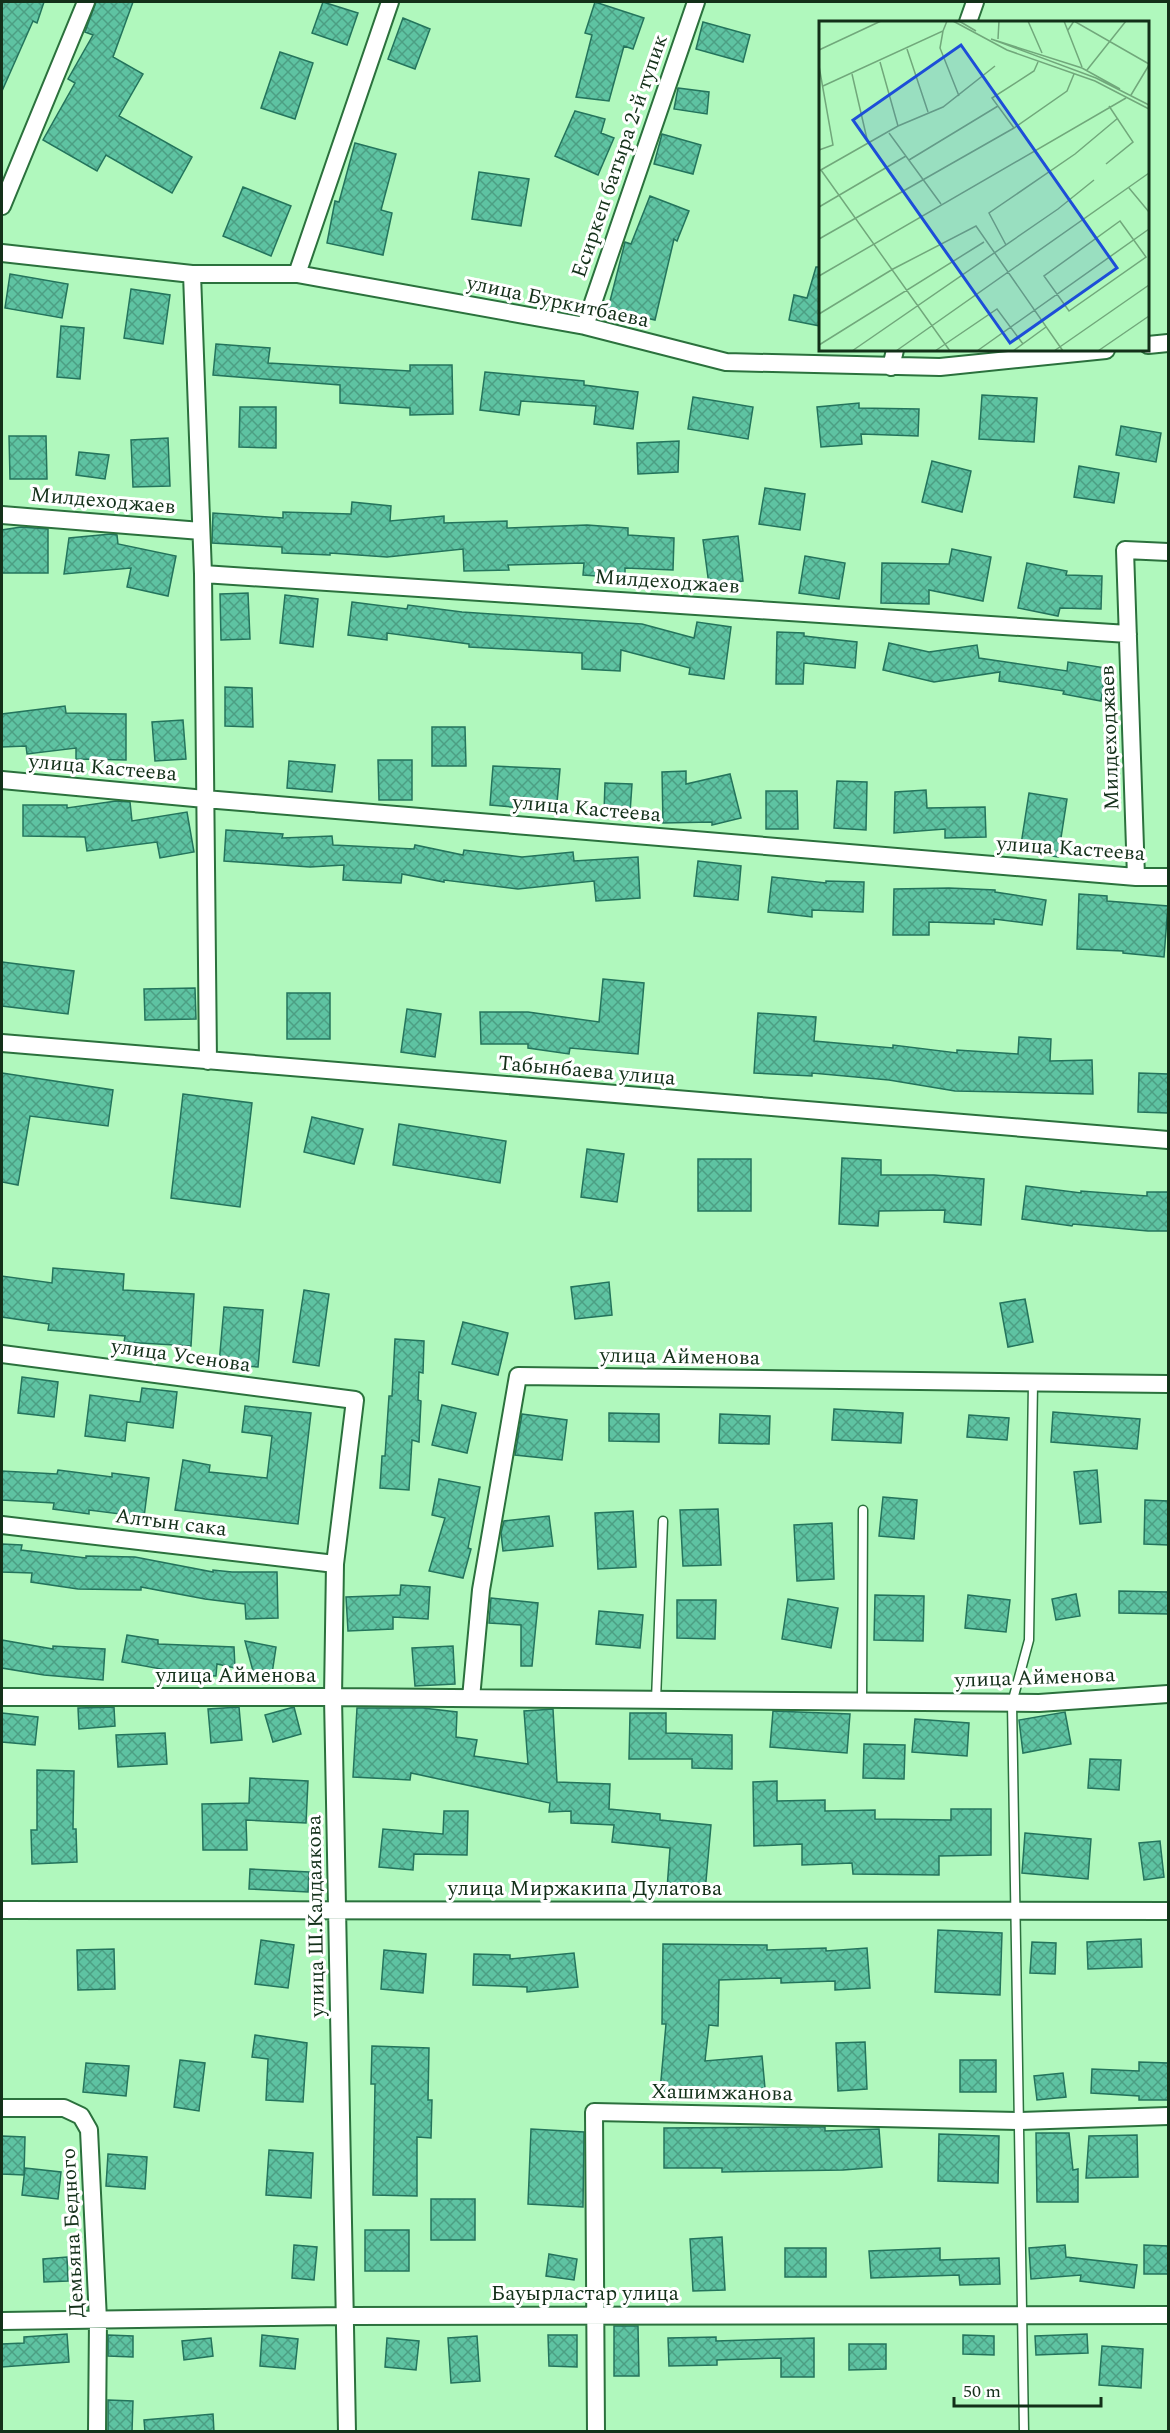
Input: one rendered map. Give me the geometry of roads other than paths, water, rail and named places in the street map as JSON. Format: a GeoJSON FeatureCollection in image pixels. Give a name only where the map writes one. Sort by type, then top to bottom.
{"type":"FeatureCollection","features":[{"type":"Feature","properties":{"kind":"street"},"geometry":{"type":"LineString","coordinates":[[2,206],[86,2]]}},
{"type":"Feature","properties":{"kind":"street"},"geometry":{"type":"LineString","coordinates":[[297,274],[390,2]]}},
{"type":"Feature","properties":{"kind":"street","name":"Есиркеп батыра 2-й тупик"},"geometry":{"type":"LineString","coordinates":[[585,326],[696,2]]}},
{"type":"Feature","properties":{"kind":"street"},"geometry":{"type":"LineString","coordinates":[[968,21],[975,2]]}},
{"type":"Feature","properties":{"kind":"street","name":"улица Буркитбаева"},"geometry":{"type":"LineString","coordinates":[[2,253],[192,274],[297,274],[585,326],[726,362],[940,367],[1096,351]]}},
{"type":"Feature","properties":{"kind":"street"},"geometry":{"type":"LineString","coordinates":[[192,274],[203,574],[208,1061]]}},
{"type":"Feature","properties":{"kind":"street"},"geometry":{"type":"LineString","coordinates":[[1149,345],[1168,343]]}},
{"type":"Feature","properties":{"kind":"street"},"geometry":{"type":"LineString","coordinates":[[891,367],[895,351]]}},
{"type":"Feature","properties":{"kind":"street","name":"Милдеходжаев"},"geometry":{"type":"LineString","coordinates":[[2,515],[201,531]]}},
{"type":"Feature","properties":{"kind":"street","name":"Милдеходжаев"},"geometry":{"type":"LineString","coordinates":[[1136,877],[1125,550],[1168,552]]}},
{"type":"Feature","properties":{"kind":"street","name":"Милдеходжаев"},"geometry":{"type":"LineString","coordinates":[[203,574],[1128,634]]}},
{"type":"Feature","properties":{"kind":"street","name":"улица Кастеева"},"geometry":{"type":"LineString","coordinates":[[2,780],[1136,877],[1168,877]]}},
{"type":"Feature","properties":{"kind":"street","name":"Табынбаева улица"},"geometry":{"type":"LineString","coordinates":[[2,1044],[1168,1140]]}},
{"type":"Feature","properties":{"kind":"street","name":"улица Усенова"},"geometry":{"type":"LineString","coordinates":[[2,1354],[355,1400]]}},
{"type":"Feature","properties":{"kind":"street","name":"улица Айменова"},"geometry":{"type":"LineString","coordinates":[[471,1698],[481,1590],[518,1376],[1168,1384]]}},
{"type":"Feature","properties":{"kind":"street","name":"улица Ш.Калдаякова"},"geometry":{"type":"LineString","coordinates":[[347,2432],[333,1697],[335,1564],[355,1400]]}},
{"type":"Feature","properties":{"kind":"street","name":"Алтын сака"},"geometry":{"type":"LineString","coordinates":[[2,1525],[335,1564]]}},
{"type":"Feature","properties":{"kind":"street","name":"улица Айменова"},"geometry":{"type":"LineString","coordinates":[[2,1697],[333,1697],[1039,1703],[1168,1694]]}},
{"type":"Feature","properties":{"kind":"street","name":"улица Миржакипа Дулатова"},"geometry":{"type":"LineString","coordinates":[[2,1910],[1168,1911]]}},
{"type":"Feature","properties":{"kind":"street","name":"Демьяна Бедного"},"geometry":{"type":"LineString","coordinates":[[2,2108],[64,2108],[81,2116],[89,2130],[98,2320],[97,2432]]}},
{"type":"Feature","properties":{"kind":"street","name":"Хашимжанова"},"geometry":{"type":"LineString","coordinates":[[596,2432],[594,2112],[1020,2121],[1168,2116]]}},
{"type":"Feature","properties":{"kind":"street","name":"Бауырластар улица"},"geometry":{"type":"LineString","coordinates":[[2,2321],[345,2316],[1168,2315]]}},
{"type":"Feature","properties":{"kind":"lane"},"geometry":{"type":"LineString","coordinates":[[1024,2432],[1012,1703],[1029,1640],[1033,1383]]}},
{"type":"Feature","properties":{"kind":"lane"},"geometry":{"type":"LineString","coordinates":[[862,1701],[863,1510]]}},
{"type":"Feature","properties":{"kind":"lane"},"geometry":{"type":"LineString","coordinates":[[656,1700],[663,1521]]}}]}
